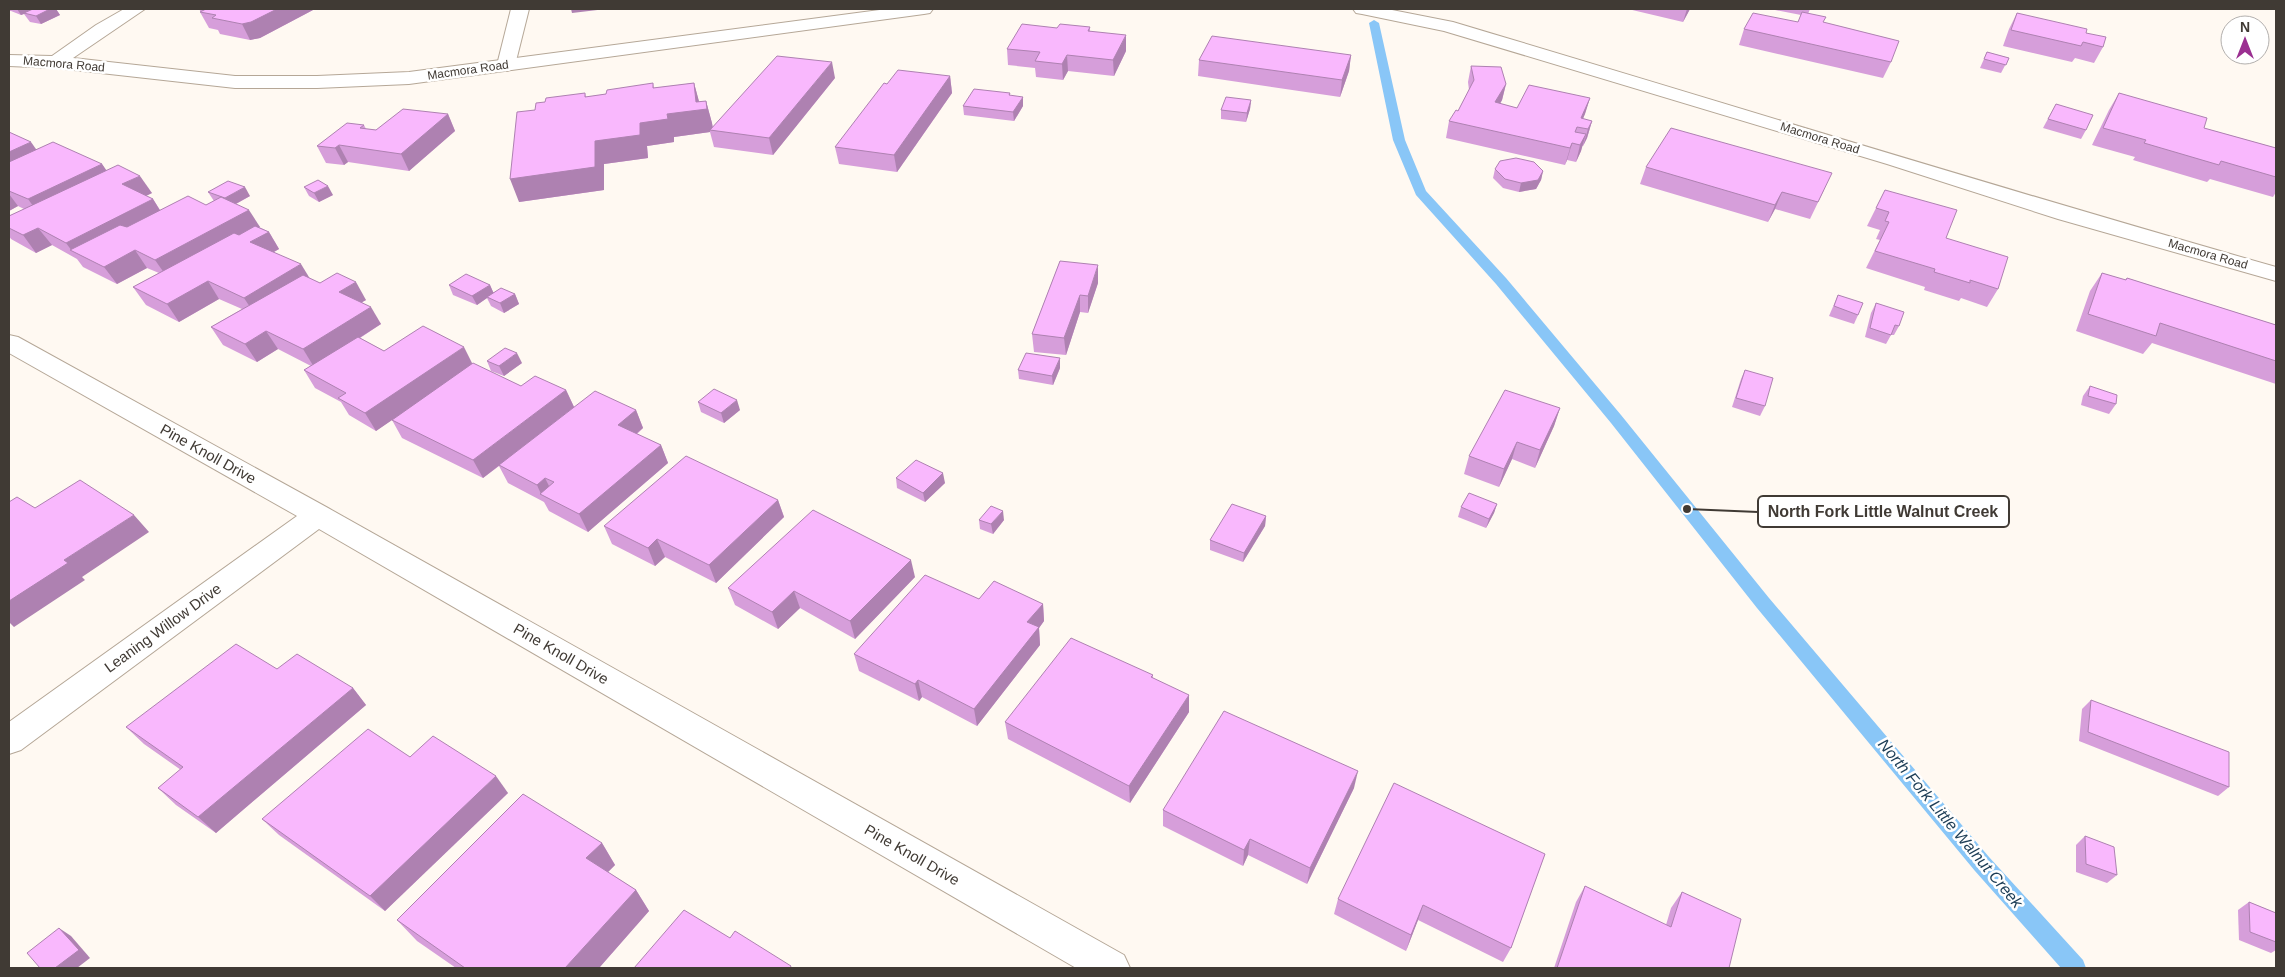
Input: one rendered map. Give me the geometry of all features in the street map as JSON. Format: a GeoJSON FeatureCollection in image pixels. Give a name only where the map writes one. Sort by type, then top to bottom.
{"type":"FeatureCollection","features":[{"type":"Feature","properties":{"kind":"street"},"geometry":{"type":"LineString","coordinates":[[56,62],[102,29],[136,9]]}},
{"type":"Feature","properties":{"kind":"street"},"geometry":{"type":"LineString","coordinates":[[506,65],[520,9]]}},
{"type":"Feature","properties":{"kind":"street","name":"Macmora Road"},"geometry":{"type":"LineString","coordinates":[[9,61],[56,62],[235,82],[317,82],[410,78],[924,9]]}},
{"type":"Feature","properties":{"kind":"street","name":"Macmora Road"},"geometry":{"type":"LineString","coordinates":[[1362,9],[1447,26],[1894,160],[2066,214],[2276,274]]}},
{"type":"Feature","properties":{"kind":"street","name":"Pine Knoll Drive"},"geometry":{"type":"LineString","coordinates":[[9,343],[318,516],[1111,968]]}},
{"type":"Feature","properties":{"kind":"street","name":"Leaning Willow Drive"},"geometry":{"type":"LineString","coordinates":[[9,740],[318,516]]}},
{"type":"Feature","properties":{"kind":"building"},"geometry":{"type":"Polygon","coordinates":[[[33,9],[50,9],[36,16],[24,13],[33,9]]]}},
{"type":"Feature","properties":{"kind":"building"},"geometry":{"type":"Polygon","coordinates":[[[206,9],[277,9],[251,22],[242,24],[212,18],[216,15],[200,12],[206,9]]]}},
{"type":"Feature","properties":{"kind":"building"},"geometry":{"type":"Polygon","coordinates":[[[1802,12],[1826,17],[1823,22],[1899,41],[1891,62],[1744,29],[1753,13],[1798,22],[1802,12]]]}},
{"type":"Feature","properties":{"kind":"building"},"geometry":{"type":"Polygon","coordinates":[[[2017,13],[2087,29],[2086,33],[2106,37],[2103,47],[2083,42],[2081,46],[2011,30],[2017,13]]]}},
{"type":"Feature","properties":{"kind":"building"},"geometry":{"type":"Polygon","coordinates":[[[1022,24],[1057,28],[1060,24],[1090,27],[1088,31],[1126,35],[1113,60],[1067,55],[1062,64],[1035,61],[1040,52],[1007,49],[1022,24]]]}},
{"type":"Feature","properties":{"kind":"building"},"geometry":{"type":"Polygon","coordinates":[[[1212,36],[1351,55],[1342,80],[1199,60],[1212,36]]]}},
{"type":"Feature","properties":{"kind":"building"},"geometry":{"type":"Polygon","coordinates":[[[1987,52],[2009,58],[2006,65],[1984,59],[1987,52]]]}},
{"type":"Feature","properties":{"kind":"building"},"geometry":{"type":"Polygon","coordinates":[[[777,56],[832,62],[769,138],[710,130],[777,56]]]}},
{"type":"Feature","properties":{"kind":"building"},"geometry":{"type":"Polygon","coordinates":[[[1471,66],[1501,67],[1506,84],[1495,102],[1517,108],[1529,85],[1590,98],[1581,118],[1592,121],[1588,129],[1577,127],[1575,132],[1586,134],[1580,145],[1572,143],[1570,148],[1449,121],[1456,110],[1458,111],[1474,80],[1471,66]]]}},
{"type":"Feature","properties":{"kind":"building"},"geometry":{"type":"Polygon","coordinates":[[[898,70],[950,76],[894,155],[835,147],[884,83],[887,84],[898,70]]]}},
{"type":"Feature","properties":{"kind":"building"},"geometry":{"type":"Polygon","coordinates":[[[653,83],[653,88],[694,83],[696,102],[706,101],[707,109],[667,114],[668,119],[640,123],[640,135],[595,141],[595,167],[510,179],[517,112],[535,110],[536,103],[545,102],[546,98],[585,93],[585,97],[606,94],[607,90],[653,83]]]}},
{"type":"Feature","properties":{"kind":"building"},"geometry":{"type":"Polygon","coordinates":[[[974,89],[1010,93],[1009,95],[1023,97],[1013,112],[963,106],[974,89]]]}},
{"type":"Feature","properties":{"kind":"building"},"geometry":{"type":"Polygon","coordinates":[[[2119,93],[2207,118],[2204,128],[2276,148],[2276,177],[2221,161],[2219,165],[2144,143],[2146,140],[2103,128],[2119,93]]]}},
{"type":"Feature","properties":{"kind":"building"},"geometry":{"type":"Polygon","coordinates":[[[1226,97],[1251,100],[1247,113],[1221,110],[1226,97]]]}},
{"type":"Feature","properties":{"kind":"building"},"geometry":{"type":"Polygon","coordinates":[[[2056,104],[2093,115],[2086,130],[2048,119],[2056,104]]]}},
{"type":"Feature","properties":{"kind":"building"},"geometry":{"type":"Polygon","coordinates":[[[403,109],[448,114],[401,154],[339,145],[335,148],[317,146],[347,123],[364,125],[360,128],[376,130],[403,109]]]}},
{"type":"Feature","properties":{"kind":"building"},"geometry":{"type":"Polygon","coordinates":[[[1671,128],[1832,173],[1818,202],[1782,192],[1775,205],[1646,167],[1671,128]]]}},
{"type":"Feature","properties":{"kind":"building"},"geometry":{"type":"Polygon","coordinates":[[[9,132],[31,142],[9,152],[9,132]]]}},
{"type":"Feature","properties":{"kind":"building"},"geometry":{"type":"Polygon","coordinates":[[[53,142],[102,164],[28,199],[9,191],[9,162],[53,142]]]}},
{"type":"Feature","properties":{"kind":"building"},"geometry":{"type":"Polygon","coordinates":[[[1516,158],[1534,162],[1543,171],[1538,180],[1521,183],[1505,179],[1495,169],[1500,161],[1516,158]]]}},
{"type":"Feature","properties":{"kind":"building"},"geometry":{"type":"Polygon","coordinates":[[[118,165],[140,176],[122,184],[153,199],[66,243],[38,228],[23,235],[9,228],[9,216],[118,165]]]}},
{"type":"Feature","properties":{"kind":"building"},"geometry":{"type":"Polygon","coordinates":[[[318,180],[328,186],[314,193],[304,187],[318,180]]]}},
{"type":"Feature","properties":{"kind":"building"},"geometry":{"type":"Polygon","coordinates":[[[228,181],[245,187],[225,198],[208,192],[228,181]]]}},
{"type":"Feature","properties":{"kind":"building"},"geometry":{"type":"Polygon","coordinates":[[[1885,190],[1957,210],[1946,238],[2008,257],[1998,289],[1970,280],[1970,283],[1934,272],[1935,269],[1875,251],[1889,222],[1885,221],[1889,212],[1876,208],[1885,190]]]}},
{"type":"Feature","properties":{"kind":"building"},"geometry":{"type":"Polygon","coordinates":[[[188,196],[206,205],[221,197],[249,210],[155,260],[135,250],[104,267],[70,250],[120,225],[127,227],[188,196]]]}},
{"type":"Feature","properties":{"kind":"building"},"geometry":{"type":"Polygon","coordinates":[[[255,226],[269,232],[250,242],[301,264],[244,298],[208,281],[167,304],[133,287],[234,233],[239,235],[255,226]]]}},
{"type":"Feature","properties":{"kind":"building"},"geometry":{"type":"Polygon","coordinates":[[[1060,261],[1098,265],[1088,296],[1080,295],[1064,338],[1032,334],[1060,261]]]}},
{"type":"Feature","properties":{"kind":"building"},"geometry":{"type":"Polygon","coordinates":[[[337,273],[356,282],[339,292],[371,307],[303,349],[266,331],[245,344],[211,327],[303,275],[320,283],[337,273]]]}},
{"type":"Feature","properties":{"kind":"building"},"geometry":{"type":"Polygon","coordinates":[[[2102,273],[2126,280],[2127,278],[2276,325],[2276,361],[2160,323],[2156,336],[2088,314],[2102,273]]]}},
{"type":"Feature","properties":{"kind":"building"},"geometry":{"type":"Polygon","coordinates":[[[466,274],[490,285],[472,296],[449,285],[466,274]]]}},
{"type":"Feature","properties":{"kind":"building"},"geometry":{"type":"Polygon","coordinates":[[[501,288],[515,294],[500,303],[487,297],[501,288]]]}},
{"type":"Feature","properties":{"kind":"building"},"geometry":{"type":"Polygon","coordinates":[[[1838,295],[1863,303],[1858,315],[1834,306],[1838,295]]]}},
{"type":"Feature","properties":{"kind":"building"},"geometry":{"type":"Polygon","coordinates":[[[1876,303],[1904,312],[1899,326],[1895,325],[1891,335],[1870,328],[1876,303]]]}},
{"type":"Feature","properties":{"kind":"building"},"geometry":{"type":"Polygon","coordinates":[[[423,326],[464,347],[365,413],[338,398],[346,393],[304,370],[358,337],[384,351],[423,326]]]}},
{"type":"Feature","properties":{"kind":"building"},"geometry":{"type":"Polygon","coordinates":[[[505,348],[517,353],[499,366],[487,361],[505,348]]]}},
{"type":"Feature","properties":{"kind":"building"},"geometry":{"type":"Polygon","coordinates":[[[1026,353],[1060,358],[1052,376],[1018,370],[1026,353]]]}},
{"type":"Feature","properties":{"kind":"building"},"geometry":{"type":"Polygon","coordinates":[[[473,363],[521,386],[535,376],[566,390],[473,460],[392,420],[473,363]]]}},
{"type":"Feature","properties":{"kind":"building"},"geometry":{"type":"Polygon","coordinates":[[[1745,370],[1773,378],[1765,406],[1736,398],[1745,370]]]}},
{"type":"Feature","properties":{"kind":"building"},"geometry":{"type":"Polygon","coordinates":[[[2090,386],[2117,395],[2116,404],[2088,396],[2090,386]]]}},
{"type":"Feature","properties":{"kind":"building"},"geometry":{"type":"Polygon","coordinates":[[[714,389],[737,400],[721,413],[698,402],[714,389]]]}},
{"type":"Feature","properties":{"kind":"building"},"geometry":{"type":"Polygon","coordinates":[[[1505,390],[1560,408],[1540,450],[1517,442],[1504,469],[1469,456],[1505,390]]]}},
{"type":"Feature","properties":{"kind":"building"},"geometry":{"type":"Polygon","coordinates":[[[595,391],[636,410],[618,425],[661,445],[579,514],[540,494],[554,482],[545,478],[537,485],[499,465],[595,391]]]}},
{"type":"Feature","properties":{"kind":"building"},"geometry":{"type":"Polygon","coordinates":[[[686,456],[778,500],[709,565],[657,539],[648,548],[604,526],[686,456]]]}},
{"type":"Feature","properties":{"kind":"building"},"geometry":{"type":"Polygon","coordinates":[[[916,460],[943,473],[923,493],[896,478],[916,460]]]}},
{"type":"Feature","properties":{"kind":"building"},"geometry":{"type":"Polygon","coordinates":[[[80,480],[134,515],[64,560],[68,563],[9,601],[9,502],[17,497],[35,508],[80,480]]]}},
{"type":"Feature","properties":{"kind":"building"},"geometry":{"type":"Polygon","coordinates":[[[1469,493],[1497,504],[1489,519],[1461,507],[1469,493]]]}},
{"type":"Feature","properties":{"kind":"building"},"geometry":{"type":"Polygon","coordinates":[[[1232,504],[1266,516],[1244,553],[1210,540],[1232,504]]]}},
{"type":"Feature","properties":{"kind":"building"},"geometry":{"type":"Polygon","coordinates":[[[991,506],[1003,511],[991,524],[979,520],[991,506]]]}},
{"type":"Feature","properties":{"kind":"building"},"geometry":{"type":"Polygon","coordinates":[[[813,510],[911,560],[850,621],[794,591],[772,612],[728,588],[813,510]]]}},
{"type":"Feature","properties":{"kind":"building"},"geometry":{"type":"Polygon","coordinates":[[[925,575],[979,599],[994,581],[1043,604],[1027,622],[1039,627],[974,709],[918,680],[915,684],[854,654],[925,575]]]}},
{"type":"Feature","properties":{"kind":"building"},"geometry":{"type":"Polygon","coordinates":[[[1071,638],[1153,675],[1151,677],[1189,695],[1129,786],[1005,722],[1071,638]]]}},
{"type":"Feature","properties":{"kind":"building"},"geometry":{"type":"Polygon","coordinates":[[[236,644],[277,669],[297,654],[353,688],[198,817],[158,788],[183,767],[126,727],[236,644]]]}},
{"type":"Feature","properties":{"kind":"building"},"geometry":{"type":"Polygon","coordinates":[[[2091,700],[2229,752],[2229,787],[2088,732],[2091,700]]]}},
{"type":"Feature","properties":{"kind":"building"},"geometry":{"type":"Polygon","coordinates":[[[1224,711],[1358,771],[1310,868],[1250,839],[1244,850],[1163,810],[1224,711]]]}},
{"type":"Feature","properties":{"kind":"building"},"geometry":{"type":"Polygon","coordinates":[[[368,729],[410,757],[433,736],[496,776],[370,896],[262,819],[368,729]]]}},
{"type":"Feature","properties":{"kind":"building"},"geometry":{"type":"Polygon","coordinates":[[[1394,783],[1545,854],[1511,948],[1423,905],[1411,935],[1338,899],[1394,783]]]}},
{"type":"Feature","properties":{"kind":"building"},"geometry":{"type":"Polygon","coordinates":[[[523,794],[602,843],[586,858],[636,890],[565,968],[465,968],[397,920],[523,794]]]}},
{"type":"Feature","properties":{"kind":"building"},"geometry":{"type":"Polygon","coordinates":[[[2085,836],[2114,847],[2117,875],[2086,864],[2085,836]]]}},
{"type":"Feature","properties":{"kind":"building"},"geometry":{"type":"Polygon","coordinates":[[[1585,886],[1671,927],[1682,892],[1741,919],[1729,968],[1557,968],[1585,886]]]}},
{"type":"Feature","properties":{"kind":"building"},"geometry":{"type":"Polygon","coordinates":[[[2249,902],[2276,913],[2276,942],[2250,932],[2249,902]]]}},
{"type":"Feature","properties":{"kind":"building"},"geometry":{"type":"Polygon","coordinates":[[[684,910],[730,938],[735,931],[791,966],[790,968],[634,968],[684,910]]]}},
{"type":"Feature","properties":{"kind":"building"},"geometry":{"type":"Polygon","coordinates":[[[59,928],[79,950],[55,968],[40,968],[27,953],[59,928]]]}},
{"type":"Feature","properties":{"kind":"waterway","name":"North Fork Little Walnut Creek"},"geometry":{"type":"LineString","coordinates":[[1374,23],[1399,140],[1420,192],[1501,281],[1616,419],[1763,603],[1982,864],[2075,968]]}},
{"type":"Feature","properties":{"kind":"place","name":"North Fork Little Walnut Creek"},"geometry":{"type":"Point","coordinates":[1687,509]}}]}
